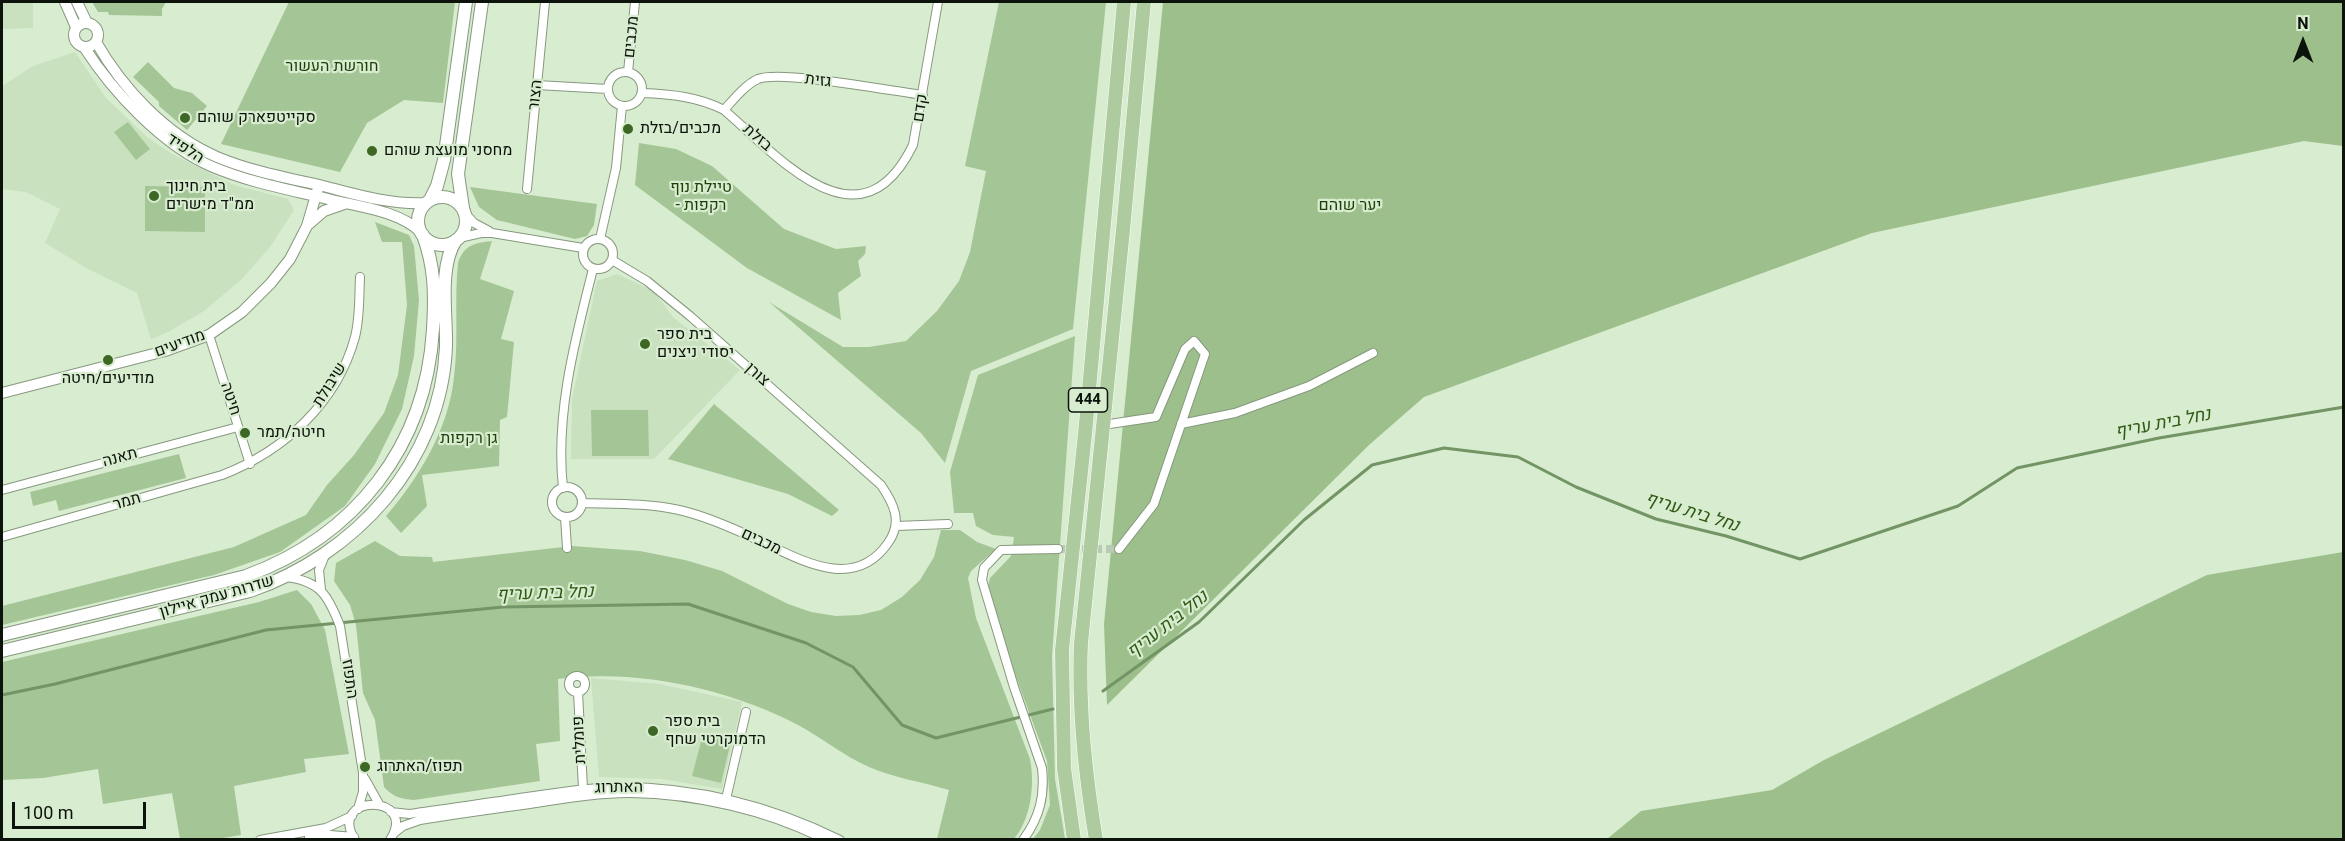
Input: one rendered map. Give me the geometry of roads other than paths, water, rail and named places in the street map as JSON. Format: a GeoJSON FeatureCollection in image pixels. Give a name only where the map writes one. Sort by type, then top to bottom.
{"type":"FeatureCollection","features":[{"type":"Feature","properties":{"kind":"main road"},"geometry":{"type":"LineString","coordinates":[[466,2],[444,160],[437,186],[418,216],[422,234],[440,245],[458,239],[466,228],[458,174],[482,2]]}},
{"type":"Feature","properties":{"kind":"main road","name":"444"},"geometry":{"type":"LineString","coordinates":[[1074,840],[1064,759],[1062,650],[1085,434],[1124,2]]}},
{"type":"Feature","properties":{"kind":"main road","name":"444"},"geometry":{"type":"LineString","coordinates":[[1096,840],[1082,738],[1079,683],[1085,592],[1144,2]]}},
{"type":"Feature","properties":{"kind":"main road"},"geometry":{"type":"LineString","coordinates":[[428,201],[446,197],[453,199],[464,211]]}},
{"type":"Feature","properties":{"kind":"main road","name":"שדרות עמק איילון"},"geometry":{"type":"LineString","coordinates":[[2,635],[246,576],[296,554],[331,530],[356,508],[381,480],[401,446],[422,397],[430,361],[434,302],[432,260],[422,234]]}},
{"type":"Feature","properties":{"kind":"main road","name":"שדרות עמק איילון"},"geometry":{"type":"LineString","coordinates":[[2,651],[250,591],[286,577],[325,555],[353,533],[387,498],[416,454],[431,420],[444,368],[447,261],[458,239]]}},
{"type":"Feature","properties":{"kind":"street"},"geometry":{"type":"LineString","coordinates":[[65,2],[76,27],[75,39],[84,46],[96,42],[97,30],[87,23],[77,2]]}},
{"type":"Feature","properties":{"kind":"street","name":"הצור"},"geometry":{"type":"LineString","coordinates":[[527,189],[545,2]]}},
{"type":"Feature","properties":{"kind":"street","name":"מכבים"},"geometry":{"type":"LineString","coordinates":[[628,72],[635,2]]}},
{"type":"Feature","properties":{"kind":"street","name":"קדם"},"geometry":{"type":"LineString","coordinates":[[866,193],[891,180],[905,162],[913,145],[938,2]]}},
{"type":"Feature","properties":{"kind":"street"},"geometry":{"type":"LineString","coordinates":[[76,27],[87,23]]}},
{"type":"Feature","properties":{"kind":"street","name":"הלפיד"},"geometry":{"type":"LineString","coordinates":[[96,42],[124,85],[170,128],[193,144],[217,157],[247,168],[317,190],[352,205],[395,216],[414,226],[422,234]]}},
{"type":"Feature","properties":{"kind":"street","name":"הלפיד"},"geometry":{"type":"LineString","coordinates":[[84,46],[136,111],[185,151],[212,166],[244,177],[395,204],[428,201]]}},
{"type":"Feature","properties":{"kind":"street"},"geometry":{"type":"LineString","coordinates":[[628,72],[638,77],[642,93],[635,103],[622,106],[612,100],[608,88],[609,83],[617,74],[628,72]]}},
{"type":"Feature","properties":{"kind":"street","name":"גזית"},"geometry":{"type":"LineString","coordinates":[[724,110],[745,88],[758,79],[767,77],[812,80],[923,95]]}},
{"type":"Feature","properties":{"kind":"street"},"geometry":{"type":"LineString","coordinates":[[537,85],[608,88]]}},
{"type":"Feature","properties":{"kind":"street","name":"בזלת"},"geometry":{"type":"LineString","coordinates":[[642,93],[670,94],[710,102],[724,110],[800,176],[825,190],[849,195],[866,193]]}},
{"type":"Feature","properties":{"kind":"street"},"geometry":{"type":"LineString","coordinates":[[600,239],[616,168],[622,106]]}},
{"type":"Feature","properties":{"kind":"street","name":"מודיעים"},"geometry":{"type":"LineString","coordinates":[[2,393],[165,351],[209,335],[242,312],[271,283],[290,259],[306,226],[317,190]]}},
{"type":"Feature","properties":{"kind":"street"},"geometry":{"type":"LineString","coordinates":[[306,226],[324,211],[343,204],[352,205]]}},
{"type":"Feature","properties":{"kind":"street"},"geometry":{"type":"LineString","coordinates":[[464,211],[474,223],[492,233]]}},
{"type":"Feature","properties":{"kind":"street"},"geometry":{"type":"LineString","coordinates":[[458,239],[492,233],[583,248]]}},
{"type":"Feature","properties":{"kind":"street"},"geometry":{"type":"LineString","coordinates":[[600,239],[610,244],[612,260],[603,269],[592,269],[583,259],[583,248],[590,241],[600,239]]}},
{"type":"Feature","properties":{"kind":"street","name":"צורן"},"geometry":{"type":"LineString","coordinates":[[612,260],[647,281],[690,316],[880,485],[892,501],[897,526]]}},
{"type":"Feature","properties":{"kind":"street"},"geometry":{"type":"LineString","coordinates":[[563,488],[560,450],[562,420],[592,269]]}},
{"type":"Feature","properties":{"kind":"street","name":"שיבולת"},"geometry":{"type":"LineString","coordinates":[[250,464],[278,447],[304,423],[338,377],[355,336],[360,277]]}},
{"type":"Feature","properties":{"kind":"street","name":"חיטה"},"geometry":{"type":"LineString","coordinates":[[209,335],[250,464]]}},
{"type":"Feature","properties":{"kind":"street"},"geometry":{"type":"LineString","coordinates":[[1102,425],[1156,417],[1185,350],[1194,341],[1205,354],[1154,504],[1119,549]]}},
{"type":"Feature","properties":{"kind":"street"},"geometry":{"type":"LineString","coordinates":[[1181,424],[1235,413],[1309,386],[1373,353]]}},
{"type":"Feature","properties":{"kind":"street","name":"תאנה"},"geometry":{"type":"LineString","coordinates":[[2,490],[238,427]]}},
{"type":"Feature","properties":{"kind":"street","name":"תמר"},"geometry":{"type":"LineString","coordinates":[[2,537],[185,486],[250,464]]}},
{"type":"Feature","properties":{"kind":"street"},"geometry":{"type":"LineString","coordinates":[[563,488],[580,493],[582,503],[578,513],[565,517],[556,513],[552,503],[556,492],[563,488]]}},
{"type":"Feature","properties":{"kind":"street","name":"מכבים"},"geometry":{"type":"LineString","coordinates":[[582,503],[635,504],[679,510],[730,528],[806,562],[834,569],[850,568],[867,563],[884,549],[894,535],[897,526]]}},
{"type":"Feature","properties":{"kind":"street"},"geometry":{"type":"LineString","coordinates":[[565,517],[567,548]]}},
{"type":"Feature","properties":{"kind":"street"},"geometry":{"type":"LineString","coordinates":[[897,526],[948,524]]}},
{"type":"Feature","properties":{"kind":"street"},"geometry":{"type":"LineString","coordinates":[[1023,840],[1040,810],[1042,768],[1014,687],[982,580],[982,573],[1001,550],[1058,549]]}},
{"type":"Feature","properties":{"kind":"street"},"geometry":{"type":"LineString","coordinates":[[322,592],[319,570],[325,555]]}},
{"type":"Feature","properties":{"kind":"street"},"geometry":{"type":"LineString","coordinates":[[286,577],[308,581],[322,592]]}},
{"type":"Feature","properties":{"kind":"street","name":"התפוז"},"geometry":{"type":"LineString","coordinates":[[322,592],[340,626],[346,662],[363,773],[363,792],[358,809]]}},
{"type":"Feature","properties":{"kind":"street","name":"פומלית"},"geometry":{"type":"LineString","coordinates":[[578,692],[582,789]]}},
{"type":"Feature","properties":{"kind":"street"},"geometry":{"type":"LineString","coordinates":[[726,799],[746,712]]}},
{"type":"Feature","properties":{"kind":"street","name":"התפוז"},"geometry":{"type":"LineString","coordinates":[[363,773],[370,790],[380,804]]}},
{"type":"Feature","properties":{"kind":"street","name":"האתרוג"},"geometry":{"type":"LineString","coordinates":[[391,812],[409,814],[582,789],[654,788],[726,799],[794,819],[840,840]]}},
{"type":"Feature","properties":{"kind":"street","name":"האתרוג"},"geometry":{"type":"LineString","coordinates":[[392,836],[403,826],[420,820],[586,796],[630,794],[676,796],[715,803],[773,818],[826,840]]}},
{"type":"Feature","properties":{"kind":"street"},"geometry":{"type":"LineString","coordinates":[[261,840],[327,828],[352,816],[358,809],[370,803],[380,804],[391,812],[395,823],[392,836]]}},
{"type":"Feature","properties":{"kind":"street"},"geometry":{"type":"LineString","coordinates":[[352,816],[350,827],[355,838]]}},
{"type":"Feature","properties":{"kind":"street"},"geometry":{"type":"LineString","coordinates":[[294,840],[330,835],[355,838]]}},
{"type":"Feature","properties":{"kind":"waterway","name":"נחל בית עריף"},"geometry":{"type":"LineString","coordinates":[[1103,691],[1199,622],[1304,520],[1372,465],[1444,448],[1518,457],[1576,487],[1656,519],[1726,536],[1800,559],[1958,506],[2017,468],[2159,438],[2344,407]]}},
{"type":"Feature","properties":{"kind":"waterway","name":"נחל בית עריף"},"geometry":{"type":"LineString","coordinates":[[2,695],[55,684],[266,630],[503,607],[688,604],[806,643],[853,667],[902,725],[936,738],[1053,709]]}},
{"type":"Feature","properties":{"kind":"tunnel"},"geometry":{"type":"LineString","coordinates":[[1058,549],[1119,549]]}},
{"type":"Feature","properties":{"kind":"place","name":"סקייטפארק שוהם"},"geometry":{"type":"Point","coordinates":[185,118]}},
{"type":"Feature","properties":{"kind":"place","name":"מכבים/בזלת"},"geometry":{"type":"Point","coordinates":[628,129]}},
{"type":"Feature","properties":{"kind":"place","name":"מחסני מועצת שוהם"},"geometry":{"type":"Point","coordinates":[372,151]}},
{"type":"Feature","properties":{"kind":"place","name":"בית חינוך ממ\"ד מישרים"},"geometry":{"type":"Point","coordinates":[154,196]}},
{"type":"Feature","properties":{"kind":"place","name":"בית ספר יסודי ניצנים"},"geometry":{"type":"Point","coordinates":[645,344]}},
{"type":"Feature","properties":{"kind":"place","name":"מודיעים/חיטה"},"geometry":{"type":"Point","coordinates":[108,360]}},
{"type":"Feature","properties":{"kind":"place","name":"חיטה/תמר"},"geometry":{"type":"Point","coordinates":[245,433]}},
{"type":"Feature","properties":{"kind":"place","name":"בית ספר הדמוקרטי שחף"},"geometry":{"type":"Point","coordinates":[653,731]}},
{"type":"Feature","properties":{"kind":"place","name":"תפוז/האתרוג"},"geometry":{"type":"Point","coordinates":[365,767]}},
{"type":"Feature","properties":{"kind":"park label","name":"חורשת העשור"},"geometry":{"type":"Point","coordinates":[332,67]}},
{"type":"Feature","properties":{"kind":"park label","name":"טיילת נוף - רקפות"},"geometry":{"type":"Point","coordinates":[701,197]}},
{"type":"Feature","properties":{"kind":"park label","name":"יער שוהם"},"geometry":{"type":"Point","coordinates":[1350,206]}},
{"type":"Feature","properties":{"kind":"park label","name":"גן רקפות"},"geometry":{"type":"Point","coordinates":[469,439]}}]}
